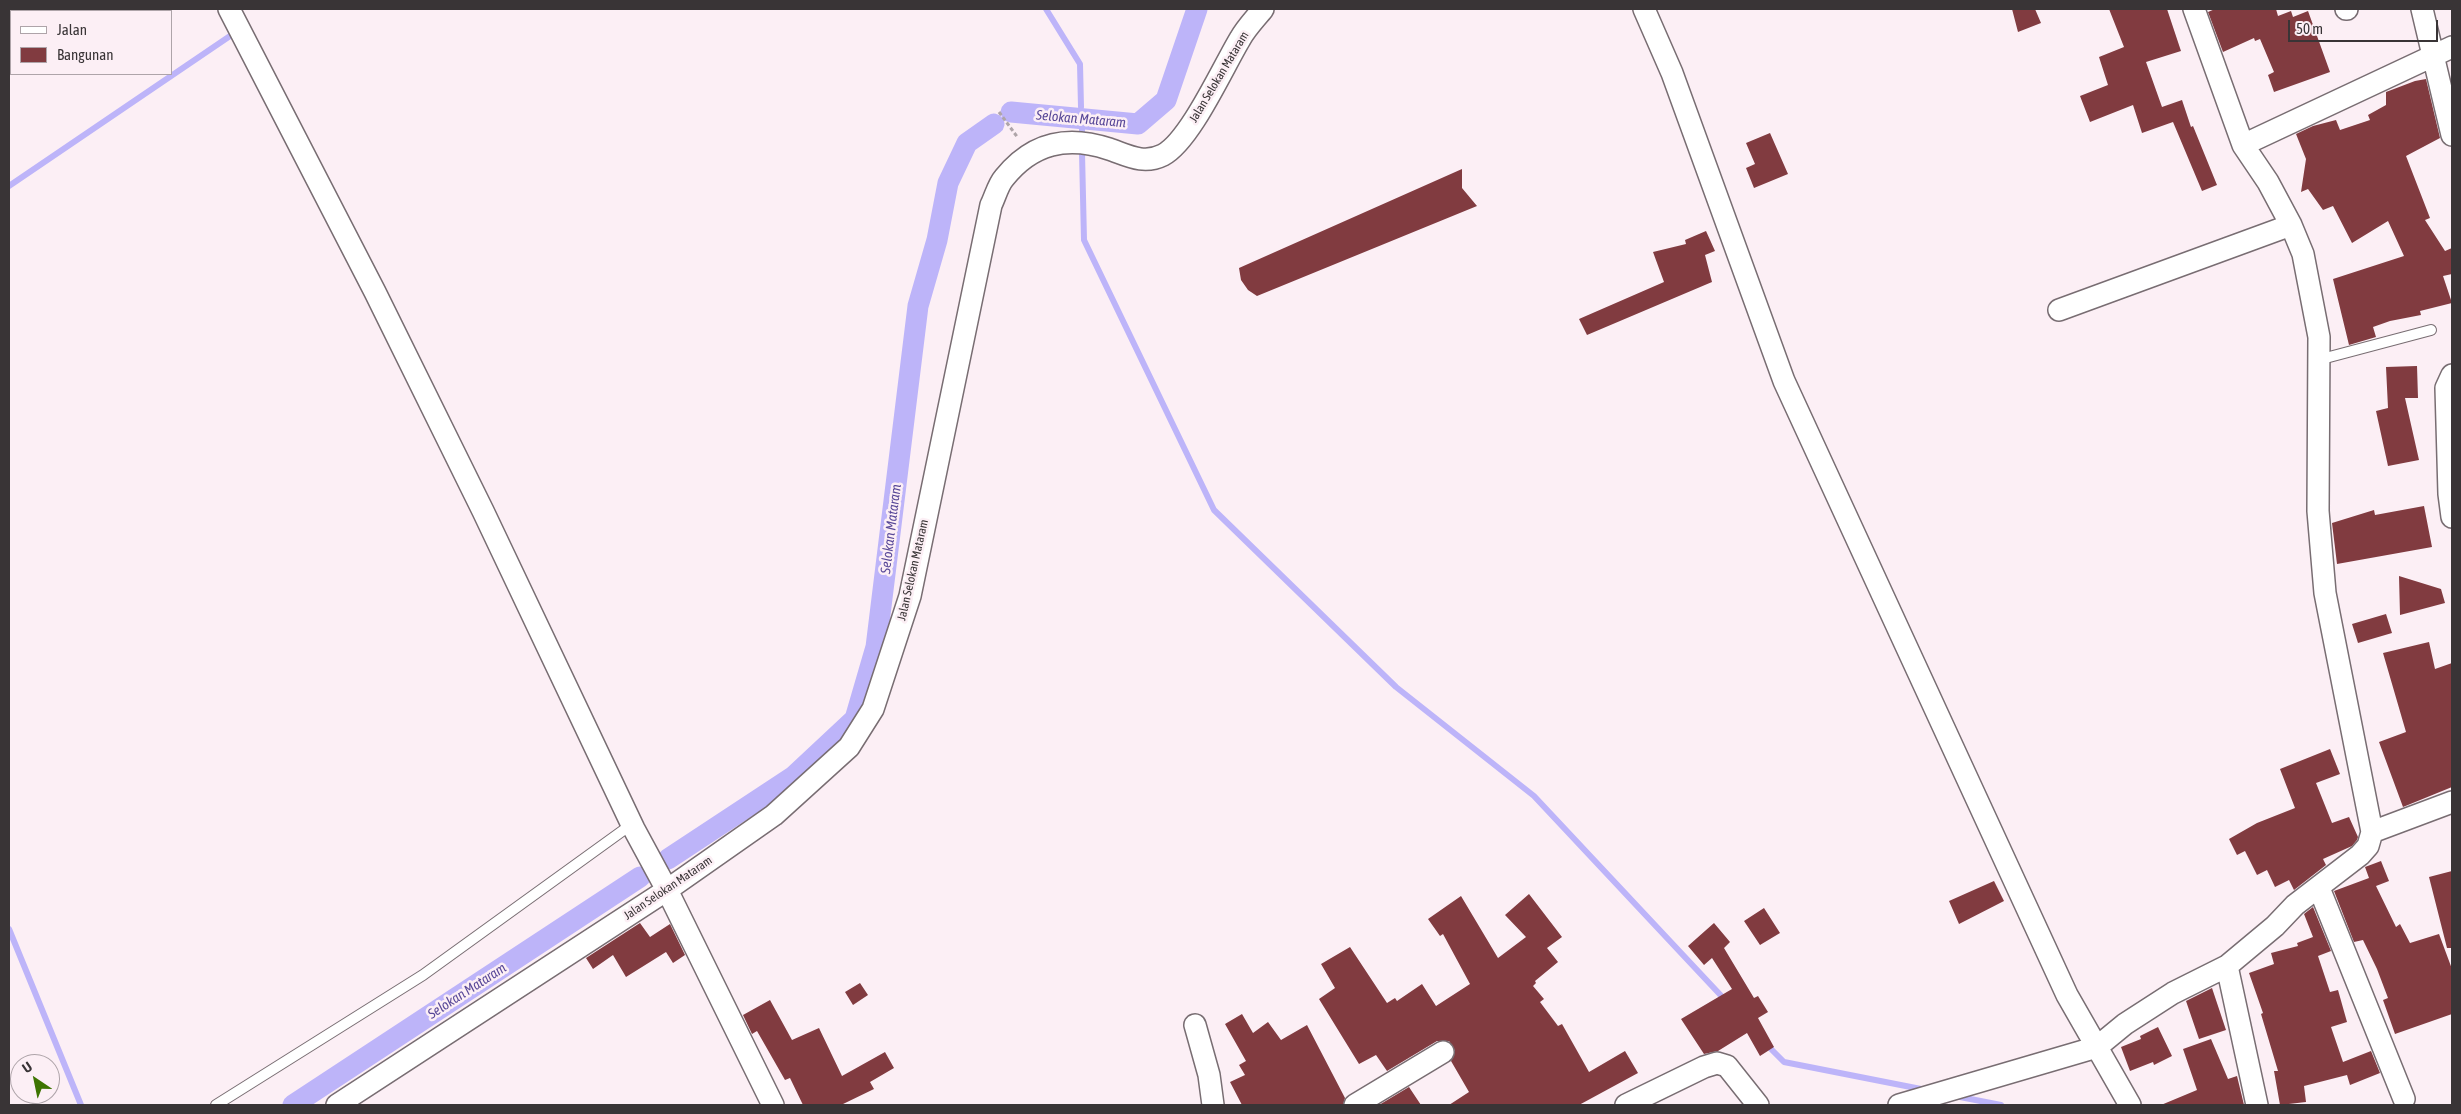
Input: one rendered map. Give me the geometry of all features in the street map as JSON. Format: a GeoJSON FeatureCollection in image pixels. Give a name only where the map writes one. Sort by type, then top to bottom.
{"type":"FeatureCollection","features":[{"type":"Feature","properties":{"kind":"street"},"geometry":{"type":"LineString","coordinates":[[229,9],[375,292],[483,511],[633,827],[662,881],[773,1105]]}},
{"type":"Feature","properties":{"kind":"street","name":"Jalan Selokan Mataram"},"geometry":{"type":"LineString","coordinates":[[337,1105],[662,881],[774,814],[816,779],[849,747],[873,709],[910,596],[991,205],[1003,179],[1030,153],[1066,141],[1094,144],[1138,160],[1150,160],[1164,155],[1177,144],[1204,105],[1241,36],[1262,9]]}},
{"type":"Feature","properties":{"kind":"street"},"geometry":{"type":"LineString","coordinates":[[1644,9],[1672,73],[1784,381],[2067,995],[2130,1105]]}},
{"type":"Feature","properties":{"kind":"street"},"geometry":{"type":"LineString","coordinates":[[1899,1105],[2097,1047],[2125,1024],[2173,993],[2227,966],[2275,926],[2295,905],[2320,888],[2360,855],[2368,846],[2372,832],[2325,593],[2318,511],[2318,337],[2303,254],[2291,225],[2268,182],[2243,145],[2194,9]]}},
{"type":"Feature","properties":{"kind":"street"},"geometry":{"type":"LineString","coordinates":[[2422,9],[2452,135]]}},
{"type":"Feature","properties":{"kind":"street"},"geometry":{"type":"LineString","coordinates":[[2243,145],[2452,48]]}},
{"type":"Feature","properties":{"kind":"street"},"geometry":{"type":"LineString","coordinates":[[2059,310],[2291,225]]}},
{"type":"Feature","properties":{"kind":"street"},"geometry":{"type":"LineString","coordinates":[[2452,375],[2446,388],[2452,517]]}},
{"type":"Feature","properties":{"kind":"street"},"geometry":{"type":"LineString","coordinates":[[2372,832],[2452,802]]}},
{"type":"Feature","properties":{"kind":"street"},"geometry":{"type":"LineString","coordinates":[[2320,888],[2404,1099]]}},
{"type":"Feature","properties":{"kind":"street"},"geometry":{"type":"LineString","coordinates":[[2227,966],[2257,1105]]}},
{"type":"Feature","properties":{"kind":"street"},"geometry":{"type":"LineString","coordinates":[[1195,1025],[1209,1075],[1213,1105]]}},
{"type":"Feature","properties":{"kind":"street"},"geometry":{"type":"LineString","coordinates":[[1355,1105],[1443,1052]]}},
{"type":"Feature","properties":{"kind":"street"},"geometry":{"type":"LineString","coordinates":[[1626,1105],[1704,1067],[1717,1063],[1727,1066],[1758,1105]]}},
{"type":"Feature","properties":{"kind":"lane"},"geometry":{"type":"LineString","coordinates":[[2318,360],[2430,330]]}},
{"type":"Feature","properties":{"kind":"lane"},"geometry":{"type":"LineString","coordinates":[[216,1105],[423,975],[633,827]]}},
{"type":"Feature","properties":{"kind":"path"},"geometry":{"type":"LineString","coordinates":[[999,112],[1022,144]]}},
{"type":"Feature","properties":{"kind":"building"},"geometry":{"type":"Polygon","coordinates":[[[2012,9],[2035,9],[2041,23],[2018,32],[2012,9]]]}},
{"type":"Feature","properties":{"kind":"building"},"geometry":{"type":"Polygon","coordinates":[[[2109,9],[2167,9],[2181,51],[2146,62],[2162,107],[2182,100],[2191,127],[2193,126],[2217,185],[2202,191],[2173,122],[2142,133],[2133,105],[2090,122],[2080,96],[2108,85],[2099,57],[2124,47],[2109,9]]]}},
{"type":"Feature","properties":{"kind":"building"},"geometry":{"type":"Polygon","coordinates":[[[2215,9],[2276,9],[2278,16],[2291,11],[2293,17],[2308,11],[2330,72],[2274,92],[2268,75],[2274,72],[2260,39],[2255,41],[2254,38],[2223,52],[2208,12],[2215,9]]]}},
{"type":"Feature","properties":{"kind":"building"},"geometry":{"type":"Polygon","coordinates":[[[2426,79],[2440,138],[2406,156],[2430,218],[2425,220],[2445,251],[2452,248],[2452,274],[2443,276],[2452,303],[2420,311],[2421,315],[2390,321],[2373,327],[2376,337],[2349,345],[2333,279],[2404,256],[2388,221],[2352,243],[2333,206],[2323,210],[2308,189],[2301,192],[2306,159],[2296,134],[2313,126],[2336,120],[2340,130],[2370,120],[2368,115],[2386,105],[2386,92],[2426,79]]]}},
{"type":"Feature","properties":{"kind":"building"},"geometry":{"type":"Polygon","coordinates":[[[1770,133],[1788,174],[1754,188],[1746,168],[1755,164],[1746,143],[1770,133]]]}},
{"type":"Feature","properties":{"kind":"building"},"geometry":{"type":"Polygon","coordinates":[[[1462,169],[1462,188],[1477,206],[1257,296],[1248,290],[1241,280],[1239,268],[1462,169]]]}},
{"type":"Feature","properties":{"kind":"building"},"geometry":{"type":"Polygon","coordinates":[[[1706,231],[1715,251],[1705,255],[1712,282],[1587,335],[1579,319],[1664,282],[1653,252],[1686,244],[1685,240],[1706,231]]]}},
{"type":"Feature","properties":{"kind":"building"},"geometry":{"type":"Polygon","coordinates":[[[2417,366],[2418,398],[2405,398],[2419,460],[2388,466],[2376,411],[2388,408],[2386,367],[2417,366]]]}},
{"type":"Feature","properties":{"kind":"building"},"geometry":{"type":"Polygon","coordinates":[[[2424,506],[2432,547],[2337,564],[2332,523],[2374,510],[2375,515],[2424,506]]]}},
{"type":"Feature","properties":{"kind":"building"},"geometry":{"type":"Polygon","coordinates":[[[2399,576],[2441,589],[2445,603],[2400,615],[2399,576]]]}},
{"type":"Feature","properties":{"kind":"building"},"geometry":{"type":"Polygon","coordinates":[[[2386,614],[2392,633],[2358,643],[2352,624],[2386,614]]]}},
{"type":"Feature","properties":{"kind":"building"},"geometry":{"type":"Polygon","coordinates":[[[2429,642],[2435,669],[2452,663],[2452,787],[2403,807],[2379,742],[2406,732],[2383,653],[2429,642]]]}},
{"type":"Feature","properties":{"kind":"building"},"geometry":{"type":"Polygon","coordinates":[[[2330,749],[2340,774],[2316,783],[2332,823],[2349,817],[2358,837],[2357,840],[2352,846],[2323,859],[2326,865],[2294,890],[2289,880],[2275,887],[2267,870],[2257,875],[2245,851],[2237,855],[2229,839],[2257,823],[2295,808],[2280,769],[2330,749]]]}},
{"type":"Feature","properties":{"kind":"building"},"geometry":{"type":"Polygon","coordinates":[[[2381,861],[2389,881],[2376,886],[2396,927],[2400,924],[2410,943],[2439,934],[2452,969],[2452,1014],[2395,1034],[2383,1000],[2388,998],[2377,969],[2363,940],[2354,942],[2334,891],[2369,878],[2365,867],[2381,861]]]}},
{"type":"Feature","properties":{"kind":"building"},"geometry":{"type":"Polygon","coordinates":[[[2452,871],[2452,948],[2447,948],[2429,877],[2452,871]]]}},
{"type":"Feature","properties":{"kind":"building"},"geometry":{"type":"Polygon","coordinates":[[[1994,881],[2004,901],[1959,924],[1949,901],[1994,881]]]}},
{"type":"Feature","properties":{"kind":"building"},"geometry":{"type":"Polygon","coordinates":[[[1529,894],[1562,937],[1547,948],[1558,962],[1535,981],[1536,983],[1533,986],[1544,999],[1540,1002],[1558,1026],[1562,1024],[1589,1072],[1625,1051],[1638,1073],[1579,1105],[1449,1105],[1469,1092],[1451,1061],[1455,1051],[1449,1041],[1437,1041],[1387,1071],[1376,1055],[1359,1064],[1319,999],[1335,988],[1321,964],[1350,947],[1387,1003],[1395,998],[1397,1001],[1422,984],[1436,1006],[1470,984],[1443,934],[1440,936],[1428,919],[1461,896],[1498,958],[1526,937],[1505,915],[1529,894]]]}},
{"type":"Feature","properties":{"kind":"building"},"geometry":{"type":"Polygon","coordinates":[[[2313,907],[2331,951],[2318,956],[2330,992],[2338,990],[2347,1022],[2331,1027],[2343,1062],[2371,1051],[2380,1073],[2350,1085],[2347,1075],[2304,1086],[2306,1102],[2280,1105],[2274,1071],[2278,1071],[2261,1014],[2263,1013],[2249,973],[2274,964],[2271,953],[2298,946],[2297,943],[2313,937],[2304,914],[2313,907]]]}},
{"type":"Feature","properties":{"kind":"building"},"geometry":{"type":"Polygon","coordinates":[[[1764,908],[1780,933],[1760,945],[1744,921],[1764,908]]]}},
{"type":"Feature","properties":{"kind":"building"},"geometry":{"type":"Polygon","coordinates":[[[640,923],[650,937],[670,924],[685,955],[673,963],[666,952],[626,977],[613,955],[593,969],[586,958],[640,923]]]}},
{"type":"Feature","properties":{"kind":"building"},"geometry":{"type":"Polygon","coordinates":[[[1714,923],[1730,942],[1724,948],[1754,998],[1758,996],[1768,1012],[1758,1018],[1774,1047],[1760,1056],[1747,1033],[1718,1051],[1704,1054],[1681,1019],[1732,989],[1712,958],[1704,965],[1688,946],[1714,923]]]}},
{"type":"Feature","properties":{"kind":"building"},"geometry":{"type":"Polygon","coordinates":[[[860,983],[868,995],[853,1005],[845,992],[860,983]]]}},
{"type":"Feature","properties":{"kind":"building"},"geometry":{"type":"Polygon","coordinates":[[[2212,988],[2226,1030],[2199,1039],[2186,1001],[2212,988]]]}},
{"type":"Feature","properties":{"kind":"building"},"geometry":{"type":"Polygon","coordinates":[[[770,1000],[792,1040],[819,1028],[842,1076],[885,1052],[894,1068],[870,1082],[874,1089],[841,1105],[803,1105],[790,1078],[785,1080],[757,1031],[752,1034],[743,1015],[770,1000]]]}},
{"type":"Feature","properties":{"kind":"building"},"geometry":{"type":"Polygon","coordinates":[[[1242,1014],[1253,1033],[1268,1022],[1281,1040],[1307,1025],[1345,1098],[1343,1105],[1242,1105],[1230,1082],[1245,1075],[1239,1065],[1246,1061],[1225,1024],[1242,1014]]]}},
{"type":"Feature","properties":{"kind":"building"},"geometry":{"type":"Polygon","coordinates":[[[2158,1027],[2172,1056],[2154,1065],[2153,1062],[2130,1071],[2121,1047],[2141,1039],[2140,1036],[2158,1027]]]}},
{"type":"Feature","properties":{"kind":"building"},"geometry":{"type":"Polygon","coordinates":[[[2211,1039],[2228,1079],[2237,1076],[2244,1105],[2161,1105],[2197,1090],[2183,1049],[2211,1039]]]}},
{"type":"Feature","properties":{"kind":"building"},"geometry":{"type":"Polygon","coordinates":[[[1409,1087],[1421,1105],[1379,1105],[1409,1087]]]}},
{"type":"Feature","properties":{"kind":"waterway"},"geometry":{"type":"LineString","coordinates":[[1046,9],[1080,64],[1081,107]]}},
{"type":"Feature","properties":{"kind":"waterway","name":"Selokan Mataram"},"geometry":{"type":"LineString","coordinates":[[1011,112],[1138,124],[1166,100],[1197,9]]}},
{"type":"Feature","properties":{"kind":"waterway"},"geometry":{"type":"LineString","coordinates":[[9,186],[230,36]]}},
{"type":"Feature","properties":{"kind":"waterway","name":"Selokan Mataram"},"geometry":{"type":"LineString","coordinates":[[668,859],[794,776],[855,719],[876,647],[918,306],[937,240],[948,183],[967,143],[994,124]]}},
{"type":"Feature","properties":{"kind":"waterway"},"geometry":{"type":"LineString","coordinates":[[1082,153],[1084,240],[1214,510],[1396,687],[1534,796],[1727,1002]]}},
{"type":"Feature","properties":{"kind":"waterway","name":"Selokan Mataram"},"geometry":{"type":"LineString","coordinates":[[293,1105],[640,877]]}},
{"type":"Feature","properties":{"kind":"waterway"},"geometry":{"type":"LineString","coordinates":[[9,929],[81,1105]]}},
{"type":"Feature","properties":{"kind":"waterway"},"geometry":{"type":"LineString","coordinates":[[1766,1044],[1784,1062],[1926,1090]]}},
{"type":"Feature","properties":{"kind":"waterway"},"geometry":{"type":"LineString","coordinates":[[1955,1096],[2001,1105]]}}]}
